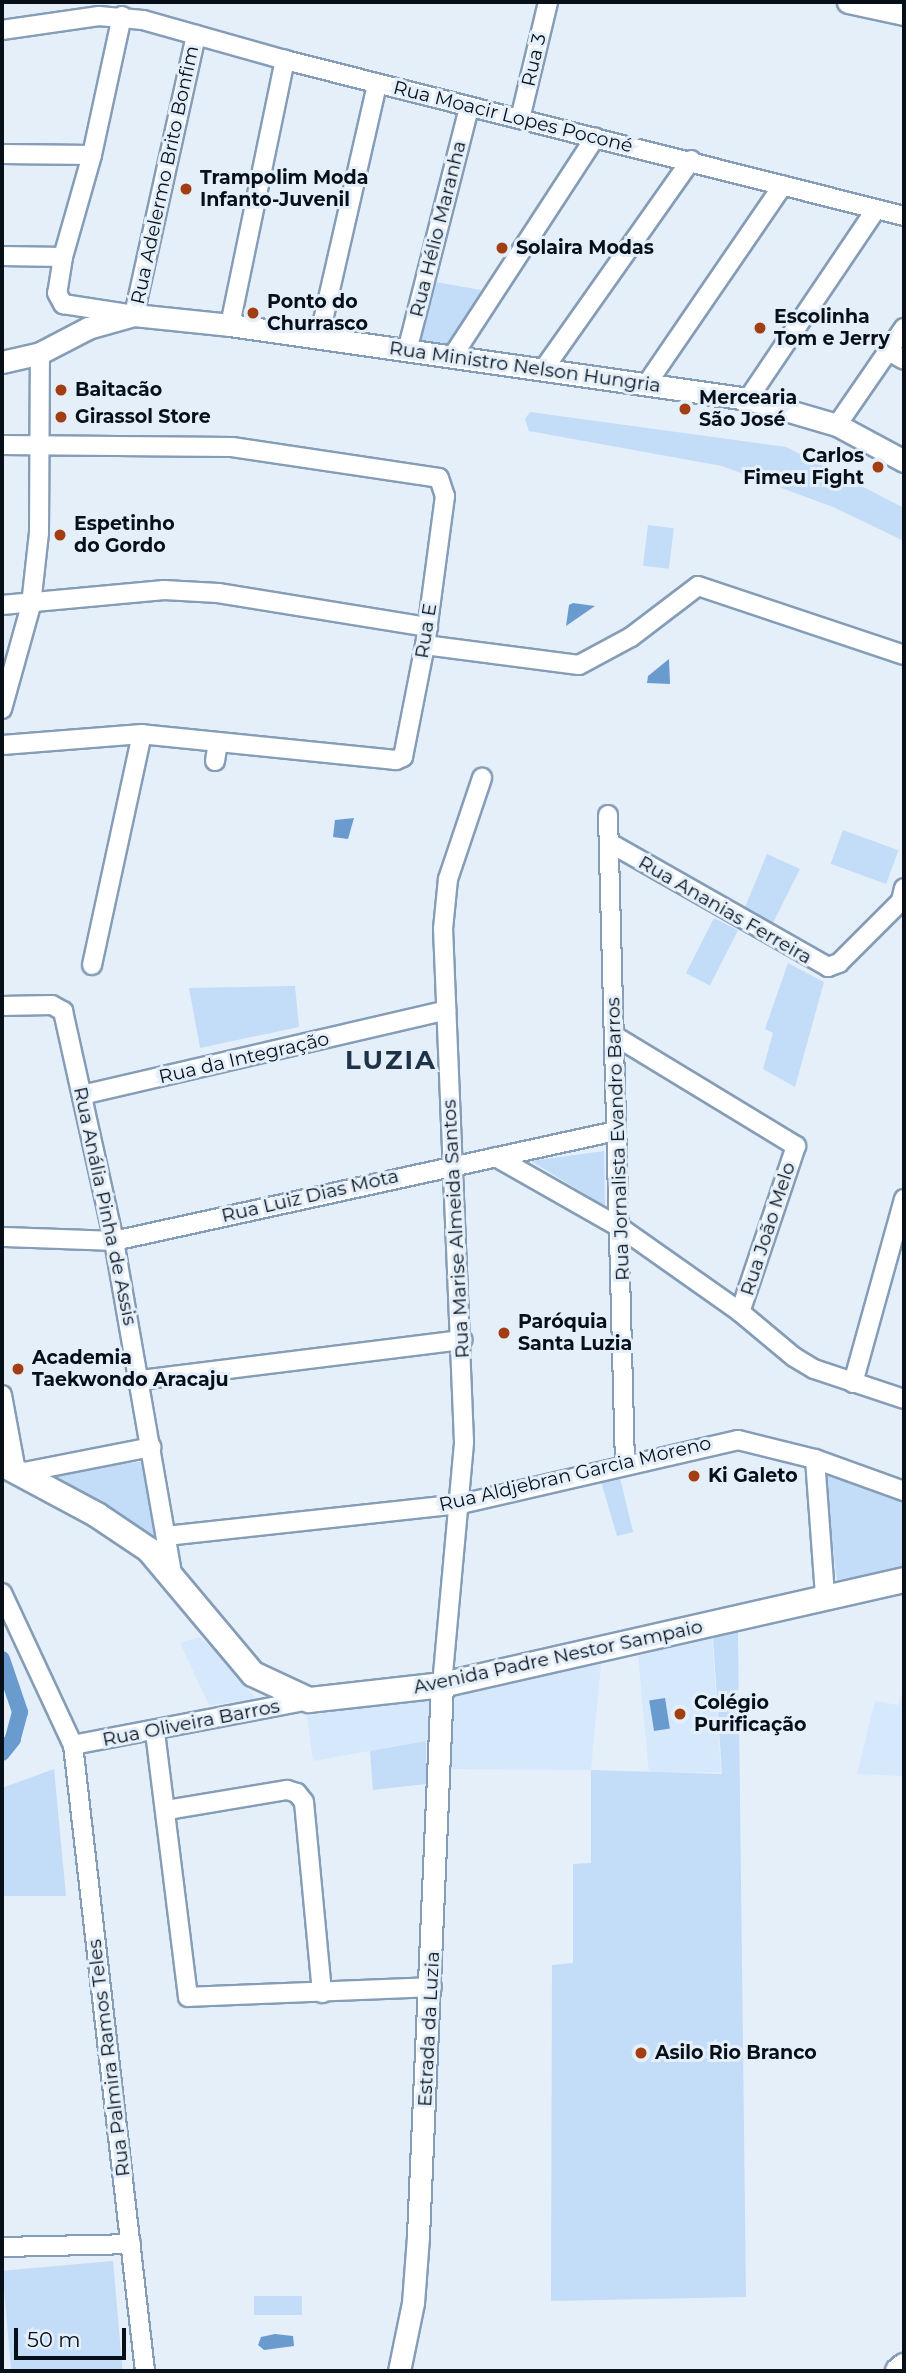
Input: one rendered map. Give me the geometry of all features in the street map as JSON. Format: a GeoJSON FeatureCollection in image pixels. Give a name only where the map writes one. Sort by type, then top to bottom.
{"type":"FeatureCollection","features":[{"type":"Feature","properties":{"kind":"main road"},"geometry":{"type":"LineString","coordinates":[[12,1469],[97,1515],[149,1550],[172,1573],[230,1651],[253,1674],[309,1700]]}},
{"type":"Feature","properties":{"kind":"main road","name":"Avenida Padre Nestor Sampaio"},"geometry":{"type":"LineString","coordinates":[[309,1700],[442,1685],[904,1580]]}},
{"type":"Feature","properties":{"kind":"main road"},"geometry":{"type":"LineString","coordinates":[[898,2371],[904,2366]]}},
{"type":"Feature","properties":{"kind":"street","name":"Rua 3"},"geometry":{"type":"LineString","coordinates":[[520,119],[548,2]]}},
{"type":"Feature","properties":{"kind":"street"},"geometry":{"type":"LineString","coordinates":[[848,2],[904,14]]}},
{"type":"Feature","properties":{"kind":"street","name":"Rua Moacir Lopes Poconé"},"geometry":{"type":"LineString","coordinates":[[2,30],[145,11],[196,36],[285,61],[691,160],[904,216]]}},
{"type":"Feature","properties":{"kind":"street"},"geometry":{"type":"LineString","coordinates":[[2,256],[63,257],[92,155],[122,16]]}},
{"type":"Feature","properties":{"kind":"street","name":"Rua Adelermo Brito Bonfim"},"geometry":{"type":"LineString","coordinates":[[134,315],[196,36]]}},
{"type":"Feature","properties":{"kind":"street"},"geometry":{"type":"LineString","coordinates":[[230,325],[285,61]]}},
{"type":"Feature","properties":{"kind":"street"},"geometry":{"type":"LineString","coordinates":[[319,338],[377,83]]}},
{"type":"Feature","properties":{"kind":"street","name":"Rua Hélio Maranha"},"geometry":{"type":"LineString","coordinates":[[407,351],[468,107]]}},
{"type":"Feature","properties":{"kind":"street"},"geometry":{"type":"LineString","coordinates":[[452,357],[595,138]]}},
{"type":"Feature","properties":{"kind":"street"},"geometry":{"type":"LineString","coordinates":[[2,154],[92,155]]}},
{"type":"Feature","properties":{"kind":"street"},"geometry":{"type":"LineString","coordinates":[[543,370],[691,160]]}},
{"type":"Feature","properties":{"kind":"street"},"geometry":{"type":"LineString","coordinates":[[646,385],[783,185]]}},
{"type":"Feature","properties":{"kind":"street"},"geometry":{"type":"LineString","coordinates":[[748,399],[876,209]]}},
{"type":"Feature","properties":{"kind":"street","name":"Rua Ministro Nelson Hungria"},"geometry":{"type":"LineString","coordinates":[[63,257],[57,293],[63,304],[230,325],[748,399],[837,425],[904,461]]}},
{"type":"Feature","properties":{"kind":"street","name":"Rua Ministro Nelson Hungria"},"geometry":{"type":"LineString","coordinates":[[2,362],[40,354],[81,331],[134,315]]}},
{"type":"Feature","properties":{"kind":"street"},"geometry":{"type":"LineString","coordinates":[[837,425],[896,355],[904,328]]}},
{"type":"Feature","properties":{"kind":"street"},"geometry":{"type":"LineString","coordinates":[[2,709],[31,605],[39,533],[40,354]]}},
{"type":"Feature","properties":{"kind":"street"},"geometry":{"type":"LineString","coordinates":[[2,445],[40,445]]}},
{"type":"Feature","properties":{"kind":"street","name":"Rua E"},"geometry":{"type":"LineString","coordinates":[[40,445],[232,447],[439,478],[445,496],[426,636],[406,750],[396,761],[218,742]]}},
{"type":"Feature","properties":{"kind":"street"},"geometry":{"type":"LineString","coordinates":[[2,605],[31,605],[118,591],[218,593],[579,665],[631,637],[698,586],[904,655]]}},
{"type":"Feature","properties":{"kind":"street"},"geometry":{"type":"LineString","coordinates":[[92,965],[142,734]]}},
{"type":"Feature","properties":{"kind":"street"},"geometry":{"type":"LineString","coordinates":[[2,745],[142,734],[218,742],[215,761]]}},
{"type":"Feature","properties":{"kind":"street","name":"Rua Marise Almeida Santos"},"geometry":{"type":"LineString","coordinates":[[442,1685],[461,1504],[463,1340],[451,1164],[443,929],[448,879],[482,778]]}},
{"type":"Feature","properties":{"kind":"street","name":"Rua Jornalista Evandro Barros"},"geometry":{"type":"LineString","coordinates":[[608,816],[621,1228],[625,1463]]}},
{"type":"Feature","properties":{"kind":"street","name":"Rua Ananias Ferreira"},"geometry":{"type":"LineString","coordinates":[[610,843],[828,967],[839,964],[903,897]]}},
{"type":"Feature","properties":{"kind":"street","name":"Rua Anália Pinha de Assis"},"geometry":{"type":"LineString","coordinates":[[2,1006],[58,1006],[82,1095],[114,1241],[172,1573]]}},
{"type":"Feature","properties":{"kind":"street","name":"Rua da Integração"},"geometry":{"type":"LineString","coordinates":[[82,1095],[446,1010]]}},
{"type":"Feature","properties":{"kind":"street","name":"Rua João Melo"},"geometry":{"type":"LineString","coordinates":[[615,1036],[796,1146],[740,1312]]}},
{"type":"Feature","properties":{"kind":"street","name":"Rua Luiz Dias Mota"},"geometry":{"type":"LineString","coordinates":[[2,1237],[114,1241],[451,1164],[616,1131]]}},
{"type":"Feature","properties":{"kind":"street"},"geometry":{"type":"LineString","coordinates":[[496,1157],[621,1228],[740,1312],[794,1357],[853,1383],[904,1399]]}},
{"type":"Feature","properties":{"kind":"street"},"geometry":{"type":"LineString","coordinates":[[853,1383],[904,1199]]}},
{"type":"Feature","properties":{"kind":"street"},"geometry":{"type":"LineString","coordinates":[[140,1380],[463,1340]]}},
{"type":"Feature","properties":{"kind":"street"},"geometry":{"type":"LineString","coordinates":[[2,1395],[12,1469],[151,1447]]}},
{"type":"Feature","properties":{"kind":"street","name":"Rua Aldjebran Garcia Moreno"},"geometry":{"type":"LineString","coordinates":[[166,1536],[461,1504],[625,1463],[738,1440],[815,1459],[904,1491]]}},
{"type":"Feature","properties":{"kind":"street"},"geometry":{"type":"LineString","coordinates":[[815,1459],[825,1596]]}},
{"type":"Feature","properties":{"kind":"street","name":"Rua Palmira Ramos Teles"},"geometry":{"type":"LineString","coordinates":[[2,1593],[73,1745],[145,2371]]}},
{"type":"Feature","properties":{"kind":"street","name":"Estrada da Luzia"},"geometry":{"type":"LineString","coordinates":[[400,2371],[413,2303],[432,1987],[442,1685]]}},
{"type":"Feature","properties":{"kind":"street","name":"Rua Oliveira Barros"},"geometry":{"type":"LineString","coordinates":[[73,1745],[155,1732],[309,1700]]}},
{"type":"Feature","properties":{"kind":"street"},"geometry":{"type":"LineString","coordinates":[[155,1732],[167,1810],[184,1991],[194,2000],[432,1987]]}},
{"type":"Feature","properties":{"kind":"street"},"geometry":{"type":"LineString","coordinates":[[167,1810],[287,1790],[297,1793],[304,1802],[322,1993]]}},
{"type":"Feature","properties":{"kind":"street"},"geometry":{"type":"LineString","coordinates":[[2,2247],[131,2244]]}},
{"type":"Feature","properties":{"kind":"shaded area"},"geometry":{"type":"Polygon","coordinates":[[[430,281],[481,290],[451,348],[416,343],[430,281]]]}},
{"type":"Feature","properties":{"kind":"shaded area"},"geometry":{"type":"Polygon","coordinates":[[[530,412],[786,447],[904,508],[904,541],[833,507],[722,466],[529,431],[525,419],[530,412]]]}},
{"type":"Feature","properties":{"kind":"shaded area"},"geometry":{"type":"Polygon","coordinates":[[[648,525],[674,528],[669,569],[643,566],[648,525]]]}},
{"type":"Feature","properties":{"kind":"shaded area"},"geometry":{"type":"Polygon","coordinates":[[[843,830],[898,850],[886,884],[831,864],[843,830]]]}},
{"type":"Feature","properties":{"kind":"shaded area"},"geometry":{"type":"Polygon","coordinates":[[[767,854],[800,869],[773,923],[745,907],[767,854]]]}},
{"type":"Feature","properties":{"kind":"shaded area"},"geometry":{"type":"Polygon","coordinates":[[[714,918],[738,930],[710,986],[686,973],[714,918]]]}},
{"type":"Feature","properties":{"kind":"shaded area"},"geometry":{"type":"Polygon","coordinates":[[[788,963],[824,982],[795,1087],[763,1069],[773,1033],[765,1029],[788,963]]]}},
{"type":"Feature","properties":{"kind":"shaded area"},"geometry":{"type":"Polygon","coordinates":[[[295,986],[299,1027],[200,1048],[189,988],[295,986]]]}},
{"type":"Feature","properties":{"kind":"shaded area"},"geometry":{"type":"Polygon","coordinates":[[[604,1151],[605,1206],[531,1161],[604,1151]]]}},
{"type":"Feature","properties":{"kind":"shaded area"},"geometry":{"type":"Polygon","coordinates":[[[145,1461],[158,1544],[48,1475],[145,1461]]]}},
{"type":"Feature","properties":{"kind":"shaded area"},"geometry":{"type":"Polygon","coordinates":[[[823,1472],[904,1499],[904,1570],[837,1580],[823,1472]]]}},
{"type":"Feature","properties":{"kind":"shaded area"},"geometry":{"type":"Polygon","coordinates":[[[619,1474],[633,1532],[617,1536],[600,1478],[619,1474]]]}},
{"type":"Feature","properties":{"kind":"shaded area","name":"Asilo Rio Branco"},"geometry":{"type":"Polygon","coordinates":[[[738,1632],[746,2297],[551,2301],[552,1965],[573,1963],[573,1864],[591,1863],[591,1770],[722,1774],[713,1637],[738,1632]]]}},
{"type":"Feature","properties":{"kind":"shaded area"},"geometry":{"type":"Polygon","coordinates":[[[200,1637],[257,1700],[209,1705],[180,1643],[200,1637]]]}},
{"type":"Feature","properties":{"kind":"shaded area","name":"Colégio Purificação"},"geometry":{"type":"Polygon","coordinates":[[[712,1637],[721,1772],[649,1773],[638,1656],[712,1637]]]}},
{"type":"Feature","properties":{"kind":"shaded area"},"geometry":{"type":"Polygon","coordinates":[[[601,1664],[591,1770],[447,1769],[452,1692],[601,1664]]]}},
{"type":"Feature","properties":{"kind":"shaded area"},"geometry":{"type":"Polygon","coordinates":[[[904,1687],[904,1776],[857,1774],[875,1701],[898,1705],[904,1687]]]}},
{"type":"Feature","properties":{"kind":"shaded area"},"geometry":{"type":"Polygon","coordinates":[[[429,1697],[432,1734],[426,1741],[313,1761],[307,1716],[429,1697]]]}},
{"type":"Feature","properties":{"kind":"shaded area"},"geometry":{"type":"Polygon","coordinates":[[[426,1741],[426,1784],[373,1790],[370,1751],[426,1741]]]}},
{"type":"Feature","properties":{"kind":"shaded area"},"geometry":{"type":"Polygon","coordinates":[[[54,1769],[66,1896],[2,1896],[2,1788],[54,1769]]]}},
{"type":"Feature","properties":{"kind":"shaded area"},"geometry":{"type":"Polygon","coordinates":[[[113,2261],[123,2371],[11,2371],[2,2271],[113,2261]]]}},
{"type":"Feature","properties":{"kind":"shaded area"},"geometry":{"type":"Polygon","coordinates":[[[254,2296],[302,2296],[302,2315],[254,2315],[254,2296]]]}},
{"type":"Feature","properties":{"kind":"water"},"geometry":{"type":"Polygon","coordinates":[[[573,603],[595,606],[566,626],[569,605],[573,603]]]}},
{"type":"Feature","properties":{"kind":"water"},"geometry":{"type":"Polygon","coordinates":[[[669,659],[670,684],[647,683],[648,676],[669,659]]]}},
{"type":"Feature","properties":{"kind":"water"},"geometry":{"type":"Polygon","coordinates":[[[354,818],[348,839],[333,837],[335,820],[354,818]]]}},
{"type":"Feature","properties":{"kind":"water"},"geometry":{"type":"Polygon","coordinates":[[[665,1698],[670,1729],[654,1731],[649,1701],[665,1698]]]}},
{"type":"Feature","properties":{"kind":"water"},"geometry":{"type":"Polygon","coordinates":[[[275,2334],[293,2336],[294,2346],[264,2350],[258,2345],[261,2337],[275,2334]]]}},
{"type":"Feature","properties":{"kind":"waterway"},"geometry":{"type":"LineString","coordinates":[[2,1659],[20,1712],[13,1739],[2,1753]]}},
{"type":"Feature","properties":{"kind":"place","name":"Trampolim Moda Infanto-Juvenil"},"geometry":{"type":"Point","coordinates":[186,189]}},
{"type":"Feature","properties":{"kind":"place","name":"Solaira Modas"},"geometry":{"type":"Point","coordinates":[502,248]}},
{"type":"Feature","properties":{"kind":"place","name":"Ponto do Churrasco"},"geometry":{"type":"Point","coordinates":[253,313]}},
{"type":"Feature","properties":{"kind":"place","name":"Escolinha Tom e Jerry"},"geometry":{"type":"Point","coordinates":[760,328]}},
{"type":"Feature","properties":{"kind":"place","name":"Baitacão"},"geometry":{"type":"Point","coordinates":[61,390]}},
{"type":"Feature","properties":{"kind":"place","name":"Mercearia São José"},"geometry":{"type":"Point","coordinates":[685,409]}},
{"type":"Feature","properties":{"kind":"place","name":"Girassol Store"},"geometry":{"type":"Point","coordinates":[61,417]}},
{"type":"Feature","properties":{"kind":"place","name":"Carlos Fimeu Fight"},"geometry":{"type":"Point","coordinates":[878,467]}},
{"type":"Feature","properties":{"kind":"place","name":"Espetinho do Gordo"},"geometry":{"type":"Point","coordinates":[60,535]}},
{"type":"Feature","properties":{"kind":"place","name":"Paróquia Santa Luzia"},"geometry":{"type":"Point","coordinates":[504,1333]}},
{"type":"Feature","properties":{"kind":"place","name":"Academia Taekwondo Aracaju"},"geometry":{"type":"Point","coordinates":[18,1369]}},
{"type":"Feature","properties":{"kind":"place","name":"Ki Galeto"},"geometry":{"type":"Point","coordinates":[694,1476]}},
{"type":"Feature","properties":{"kind":"place","name":"Colégio Purificação"},"geometry":{"type":"Point","coordinates":[680,1714]}},
{"type":"Feature","properties":{"kind":"place","name":"Asilo Rio Branco"},"geometry":{"type":"Point","coordinates":[641,2053]}},
{"type":"Feature","properties":{"kind":"district","name":"LUZIA"},"geometry":{"type":"Point","coordinates":[391,1061]}}]}
